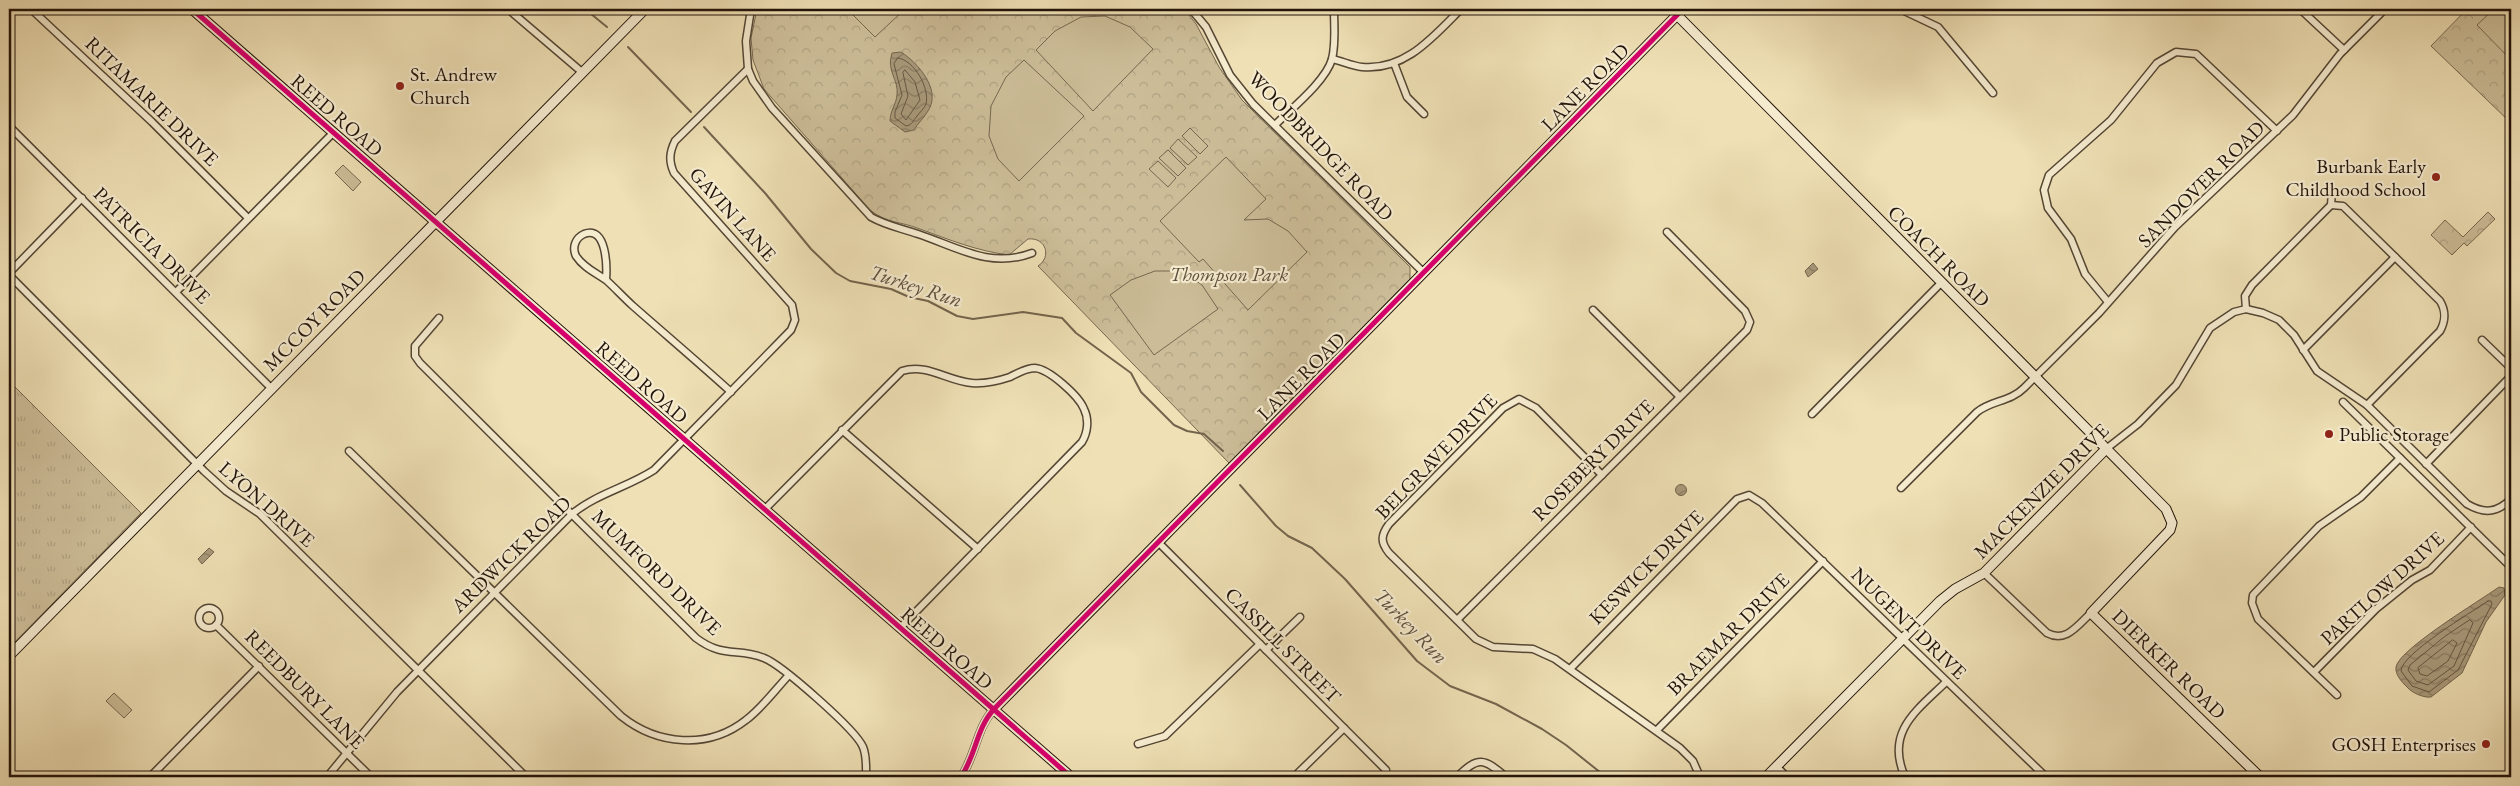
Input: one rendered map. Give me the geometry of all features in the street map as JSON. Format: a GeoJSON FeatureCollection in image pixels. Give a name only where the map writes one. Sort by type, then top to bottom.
{"type":"FeatureCollection","features":[{"type":"Feature","properties":{"kind":"street","name":"RITAMARIE DRIVE"},"geometry":{"type":"LineString","coordinates":[[31,9],[152,122],[248,218]]}},
{"type":"Feature","properties":{"kind":"street","name":"REED ROAD"},"geometry":{"type":"LineString","coordinates":[[192,9],[1071,777]]}},
{"type":"Feature","properties":{"kind":"street"},"geometry":{"type":"LineString","coordinates":[[508,9],[583,73]]}},
{"type":"Feature","properties":{"kind":"street","name":"MCCOY ROAD"},"geometry":{"type":"LineString","coordinates":[[9,656],[645,9]]}},
{"type":"Feature","properties":{"kind":"street"},"geometry":{"type":"LineString","coordinates":[[751,9],[746,41],[748,69],[753,80],[772,108],[872,217],[890,227],[918,234],[972,254],[1014,259],[1032,253]]}},
{"type":"Feature","properties":{"kind":"street","name":"WOODBRIDGE ROAD"},"geometry":{"type":"LineString","coordinates":[[1191,9],[1206,27],[1235,83],[1275,126],[1423,272]]}},
{"type":"Feature","properties":{"kind":"street"},"geometry":{"type":"LineString","coordinates":[[1275,126],[1321,78],[1332,58],[1334,9]]}},
{"type":"Feature","properties":{"kind":"street"},"geometry":{"type":"LineString","coordinates":[[1332,58],[1362,67],[1394,64],[1421,48],[1461,9]]}},
{"type":"Feature","properties":{"kind":"street"},"geometry":{"type":"LineString","coordinates":[[1900,9],[1938,27],[1992,93]]}},
{"type":"Feature","properties":{"kind":"street"},"geometry":{"type":"LineString","coordinates":[[2300,9],[2344,50]]}},
{"type":"Feature","properties":{"kind":"street","name":"SANDOVER ROAD"},"geometry":{"type":"LineString","coordinates":[[1901,488],[1977,412],[1988,404],[2012,398],[2034,378],[2108,302],[2175,227],[2293,115],[2344,50],[2385,9]]}},
{"type":"Feature","properties":{"kind":"street","name":"LANE ROAD"},"geometry":{"type":"LineString","coordinates":[[961,777],[969,762],[980,730],[994,709],[1680,12]]}},
{"type":"Feature","properties":{"kind":"street","name":"COACH ROAD"},"geometry":{"type":"LineString","coordinates":[[1680,12],[1941,283],[2166,509],[2172,523],[2166,536],[2091,613]]}},
{"type":"Feature","properties":{"kind":"street"},"geometry":{"type":"LineString","coordinates":[[2108,302],[2086,274],[2071,239],[2048,208],[2044,190],[2049,175],[2111,120],[2157,63],[2176,52],[2196,54],[2277,131]]}},
{"type":"Feature","properties":{"kind":"street"},"geometry":{"type":"LineString","coordinates":[[1394,64],[1408,97],[1424,114]]}},
{"type":"Feature","properties":{"kind":"street","name":"GAVIN LANE"},"geometry":{"type":"LineString","coordinates":[[748,69],[675,141],[669,158],[670,164],[674,173],[781,292],[795,313]]}},
{"type":"Feature","properties":{"kind":"street","name":"PATRICIA DRIVE"},"geometry":{"type":"LineString","coordinates":[[9,126],[271,388]]}},
{"type":"Feature","properties":{"kind":"street"},"geometry":{"type":"LineString","coordinates":[[176,292],[334,132]]}},
{"type":"Feature","properties":{"kind":"street"},"geometry":{"type":"LineString","coordinates":[[2332,191],[2331,205],[2252,285],[2245,296],[2246,309],[2263,313],[2279,320],[2294,335],[2308,360],[2322,376],[2367,405],[2467,504],[2475,509],[2489,512],[2496,510],[2511,499]]}},
{"type":"Feature","properties":{"kind":"street"},"geometry":{"type":"LineString","coordinates":[[9,274],[82,198]]}},
{"type":"Feature","properties":{"kind":"street"},"geometry":{"type":"LineString","coordinates":[[2331,205],[2343,206],[2440,301],[2444,310],[2444,321],[2440,331],[2367,405]]}},
{"type":"Feature","properties":{"kind":"street","name":"ROSEBERY DRIVE"},"geometry":{"type":"LineString","coordinates":[[1458,620],[1679,396],[1742,336],[1750,322],[1745,311],[1667,232]]}},
{"type":"Feature","properties":{"kind":"street"},"geometry":{"type":"LineString","coordinates":[[606,280],[607,271],[603,242],[596,235],[586,233],[576,241],[574,250],[576,256],[597,275],[606,280],[731,392]]}},
{"type":"Feature","properties":{"kind":"street"},"geometry":{"type":"LineString","coordinates":[[2303,350],[2395,257]]}},
{"type":"Feature","properties":{"kind":"street","name":"LYON DRIVE"},"geometry":{"type":"LineString","coordinates":[[9,274],[197,463],[226,491],[260,514],[526,777]]}},
{"type":"Feature","properties":{"kind":"street"},"geometry":{"type":"LineString","coordinates":[[1812,414],[1941,283]]}},
{"type":"Feature","properties":{"kind":"street","name":"MACKENZIE DRIVE"},"geometry":{"type":"LineString","coordinates":[[1766,777],[1947,595],[1984,573],[2106,450],[2138,424],[2176,385],[2210,328],[2234,312],[2246,309]]}},
{"type":"Feature","properties":{"kind":"street"},"geometry":{"type":"LineString","coordinates":[[1593,310],[1679,396]]}},
{"type":"Feature","properties":{"kind":"street","name":"ARDWICK ROAD"},"geometry":{"type":"LineString","coordinates":[[327,777],[418,670],[572,514],[599,497],[638,481],[654,470],[787,336],[793,325],[795,313]]}},
{"type":"Feature","properties":{"kind":"street","name":"MUMFORD DRIVE"},"geometry":{"type":"LineString","coordinates":[[439,318],[417,342],[414,351],[417,360],[696,638],[718,651],[754,655],[766,659],[789,675],[858,740],[867,760],[866,777]]}},
{"type":"Feature","properties":{"kind":"street"},"geometry":{"type":"LineString","coordinates":[[2482,340],[2511,368]]}},
{"type":"Feature","properties":{"kind":"street"},"geometry":{"type":"LineString","coordinates":[[765,509],[896,375],[909,369],[927,369],[959,382],[994,381],[1036,368],[1056,378],[1084,408],[1087,420],[1086,436],[1076,450],[901,627]]}},
{"type":"Feature","properties":{"kind":"street"},"geometry":{"type":"LineString","coordinates":[[2426,464],[2511,376]]}},
{"type":"Feature","properties":{"kind":"street","name":"BELGRAVE DRIVE"},"geometry":{"type":"LineString","coordinates":[[1458,620],[1389,553],[1382,541],[1383,532],[1503,408],[1519,399],[1536,408],[1602,475]]}},
{"type":"Feature","properties":{"kind":"street"},"geometry":{"type":"LineString","coordinates":[[2343,402],[2511,567]]}},
{"type":"Feature","properties":{"kind":"street"},"geometry":{"type":"LineString","coordinates":[[842,430],[978,549]]}},
{"type":"Feature","properties":{"kind":"street"},"geometry":{"type":"LineString","coordinates":[[349,451],[621,716],[641,730],[669,740],[705,739],[725,733],[748,719],[789,675]]}},
{"type":"Feature","properties":{"kind":"street"},"geometry":{"type":"LineString","coordinates":[[2337,695],[2258,619],[2252,603],[2254,595],[2258,587],[2319,526],[2361,497],[2400,458]]}},
{"type":"Feature","properties":{"kind":"street","name":"NUGENT DRIVE"},"geometry":{"type":"LineString","coordinates":[[1749,495],[1762,502],[2046,777]]}},
{"type":"Feature","properties":{"kind":"street","name":"KESWICK DRIVE"},"geometry":{"type":"LineString","coordinates":[[1571,668],[1737,499],[1749,495]]}},
{"type":"Feature","properties":{"kind":"street","name":"PARTLOW DRIVE"},"geometry":{"type":"LineString","coordinates":[[2314,672],[2376,609],[2407,584],[2430,570],[2471,527]]}},
{"type":"Feature","properties":{"kind":"street","name":"CASSILL STREET"},"geometry":{"type":"LineString","coordinates":[[1158,542],[1386,770]]}},
{"type":"Feature","properties":{"kind":"street","name":"BRAEMAR DRIVE"},"geometry":{"type":"LineString","coordinates":[[1657,730],[1823,561]]}},
{"type":"Feature","properties":{"kind":"street","name":"DIERKER ROAD"},"geometry":{"type":"LineString","coordinates":[[1984,573],[2047,633],[2055,638],[2064,637],[2091,613],[2260,777]]}},
{"type":"Feature","properties":{"kind":"street"},"geometry":{"type":"LineString","coordinates":[[1266,650],[1300,617]]}},
{"type":"Feature","properties":{"kind":"street"},"geometry":{"type":"LineString","coordinates":[[1458,620],[1476,639],[1487,645],[1533,650],[1543,653],[1571,668],[1686,753],[1694,761],[1700,777]]}},
{"type":"Feature","properties":{"kind":"street","name":"REEDBURY LANE"},"geometry":{"type":"LineString","coordinates":[[216,625],[371,777]]}},
{"type":"Feature","properties":{"kind":"street"},"geometry":{"type":"LineString","coordinates":[[1138,744],[1165,736],[1260,644]]}},
{"type":"Feature","properties":{"kind":"street"},"geometry":{"type":"LineString","coordinates":[[150,777],[259,666]]}},
{"type":"Feature","properties":{"kind":"street"},"geometry":{"type":"LineString","coordinates":[[1905,777],[1898,756],[1900,736],[1913,714],[1946,682]]}},
{"type":"Feature","properties":{"kind":"street"},"geometry":{"type":"LineString","coordinates":[[1294,777],[1344,728]]}},
{"type":"Feature","properties":{"kind":"street"},"geometry":{"type":"LineString","coordinates":[[1457,777],[1469,766],[1482,761],[1506,777]]}},
{"type":"Feature","properties":{"kind":"street"},"geometry":{"type":"LineString","coordinates":[[1777,767],[1787,777]]}},
{"type":"Feature","properties":{"kind":"green space","name":"Thompson Park"},"geometry":{"type":"Polygon","coordinates":[[[757,9],[1184,9],[1196,24],[1219,67],[1242,100],[1410,267],[1410,279],[1230,464],[1038,266],[1045,258],[1046,253],[1043,244],[1039,241],[1028,239],[1009,255],[986,251],[913,226],[888,220],[870,210],[764,89],[753,60],[751,38],[757,9]]]}},
{"type":"Feature","properties":{"kind":"green space"},"geometry":{"type":"Polygon","coordinates":[[[847,9],[905,9],[875,37],[847,9]]]}},
{"type":"Feature","properties":{"kind":"green space"},"geometry":{"type":"Polygon","coordinates":[[[2467,9],[2511,9],[2511,123],[2431,46],[2467,9]]]}},
{"type":"Feature","properties":{"kind":"green space"},"geometry":{"type":"Polygon","coordinates":[[[2494,9],[2511,9],[2511,60],[2477,25],[2494,9]]]}},
{"type":"Feature","properties":{"kind":"green space"},"geometry":{"type":"Polygon","coordinates":[[[1105,16],[1130,27],[1153,49],[1093,111],[1036,50],[1055,31],[1081,17],[1105,16]]]}},
{"type":"Feature","properties":{"kind":"green space"},"geometry":{"type":"Polygon","coordinates":[[[1024,60],[1084,116],[1019,181],[998,159],[989,136],[991,106],[1006,77],[1024,60]]]}},
{"type":"Feature","properties":{"kind":"green space"},"geometry":{"type":"Polygon","coordinates":[[[1190,128],[1208,146],[1200,154],[1182,136],[1190,128]]]}},
{"type":"Feature","properties":{"kind":"green space"},"geometry":{"type":"Polygon","coordinates":[[[1178,139],[1197,157],[1188,165],[1170,148],[1178,139]]]}},
{"type":"Feature","properties":{"kind":"green space"},"geometry":{"type":"Polygon","coordinates":[[[1168,150],[1186,168],[1178,176],[1159,158],[1168,150]]]}},
{"type":"Feature","properties":{"kind":"green space"},"geometry":{"type":"Polygon","coordinates":[[[1226,157],[1266,199],[1244,220],[1268,219],[1288,231],[1307,252],[1248,310],[1203,259],[1199,262],[1160,221],[1226,157]]]}},
{"type":"Feature","properties":{"kind":"green space"},"geometry":{"type":"Polygon","coordinates":[[[1158,161],[1176,178],[1168,187],[1149,169],[1158,161]]]}},
{"type":"Feature","properties":{"kind":"green space"},"geometry":{"type":"Polygon","coordinates":[[[343,165],[361,182],[353,191],[335,173],[343,165]]]}},
{"type":"Feature","properties":{"kind":"green space"},"geometry":{"type":"Polygon","coordinates":[[[2488,212],[2495,219],[2467,246],[2464,243],[2452,255],[2431,235],[2445,220],[2463,237],[2488,212]]]}},
{"type":"Feature","properties":{"kind":"green space"},"geometry":{"type":"Polygon","coordinates":[[[1155,271],[1182,271],[1202,285],[1218,309],[1154,355],[1110,295],[1131,280],[1155,271]]]}},
{"type":"Feature","properties":{"kind":"green space"},"geometry":{"type":"Polygon","coordinates":[[[9,381],[141,513],[9,648],[9,381]]]}},
{"type":"Feature","properties":{"kind":"green space"},"geometry":{"type":"Polygon","coordinates":[[[114,693],[132,710],[124,718],[106,701],[114,693]]]}},
{"type":"Feature","properties":{"kind":"water"},"geometry":{"type":"Polygon","coordinates":[[[901,52],[921,70],[930,86],[932,94],[932,103],[925,116],[914,130],[905,132],[890,121],[897,89],[891,70],[892,53],[901,52]]]}},
{"type":"Feature","properties":{"kind":"water"},"geometry":{"type":"Polygon","coordinates":[[[1813,263],[1818,269],[1808,277],[1805,271],[1813,263]]]}},
{"type":"Feature","properties":{"kind":"water"},"geometry":{"type":"Polygon","coordinates":[[[1681,484],[1687,490],[1681,496],[1675,490],[1681,484]]]}},
{"type":"Feature","properties":{"kind":"water"},"geometry":{"type":"Polygon","coordinates":[[[209,548],[214,552],[202,564],[198,559],[209,548]]]}},
{"type":"Feature","properties":{"kind":"water"},"geometry":{"type":"Polygon","coordinates":[[[2499,587],[2504,588],[2505,595],[2486,622],[2462,673],[2431,697],[2422,696],[2409,689],[2401,681],[2397,673],[2396,667],[2401,659],[2425,637],[2499,587]]]}},
{"type":"Feature","properties":{"kind":"waterway","name":"Turkey Run"},"geometry":{"type":"LineString","coordinates":[[585,9],[607,27]]}},
{"type":"Feature","properties":{"kind":"waterway","name":"Turkey Run"},"geometry":{"type":"LineString","coordinates":[[628,47],[691,112]]}},
{"type":"Feature","properties":{"kind":"waterway","name":"Turkey Run"},"geometry":{"type":"LineString","coordinates":[[704,127],[765,193],[811,249],[836,273],[850,281],[891,289],[909,297],[928,301],[957,316],[973,319],[1023,312],[1062,318],[1076,333],[1131,373],[1141,392],[1174,425],[1187,431],[1204,434],[1223,451]]}},
{"type":"Feature","properties":{"kind":"waterway","name":"Turkey Run"},"geometry":{"type":"LineString","coordinates":[[1240,485],[1276,526],[1288,536],[1312,548],[1345,579],[1417,661],[1450,686],[1496,704],[1542,729],[1566,745],[1606,777]]}},
{"type":"Feature","properties":{"kind":"cycle path"},"geometry":{"type":"LineString","coordinates":[[192,9],[1071,777]]}},
{"type":"Feature","properties":{"kind":"cycle path"},"geometry":{"type":"LineString","coordinates":[[961,777],[970,760],[983,725],[994,709],[1683,9]]}},
{"type":"Feature","properties":{"kind":"place","name":"St. Andrew Church"},"geometry":{"type":"Point","coordinates":[400,86]}},
{"type":"Feature","properties":{"kind":"place","name":"Burbank Early Childhood School"},"geometry":{"type":"Point","coordinates":[2436,177]}},
{"type":"Feature","properties":{"kind":"place","name":"Public Storage"},"geometry":{"type":"Point","coordinates":[2329,434]}},
{"type":"Feature","properties":{"kind":"place","name":"GOSH Enterprises"},"geometry":{"type":"Point","coordinates":[2486,744]}}]}
